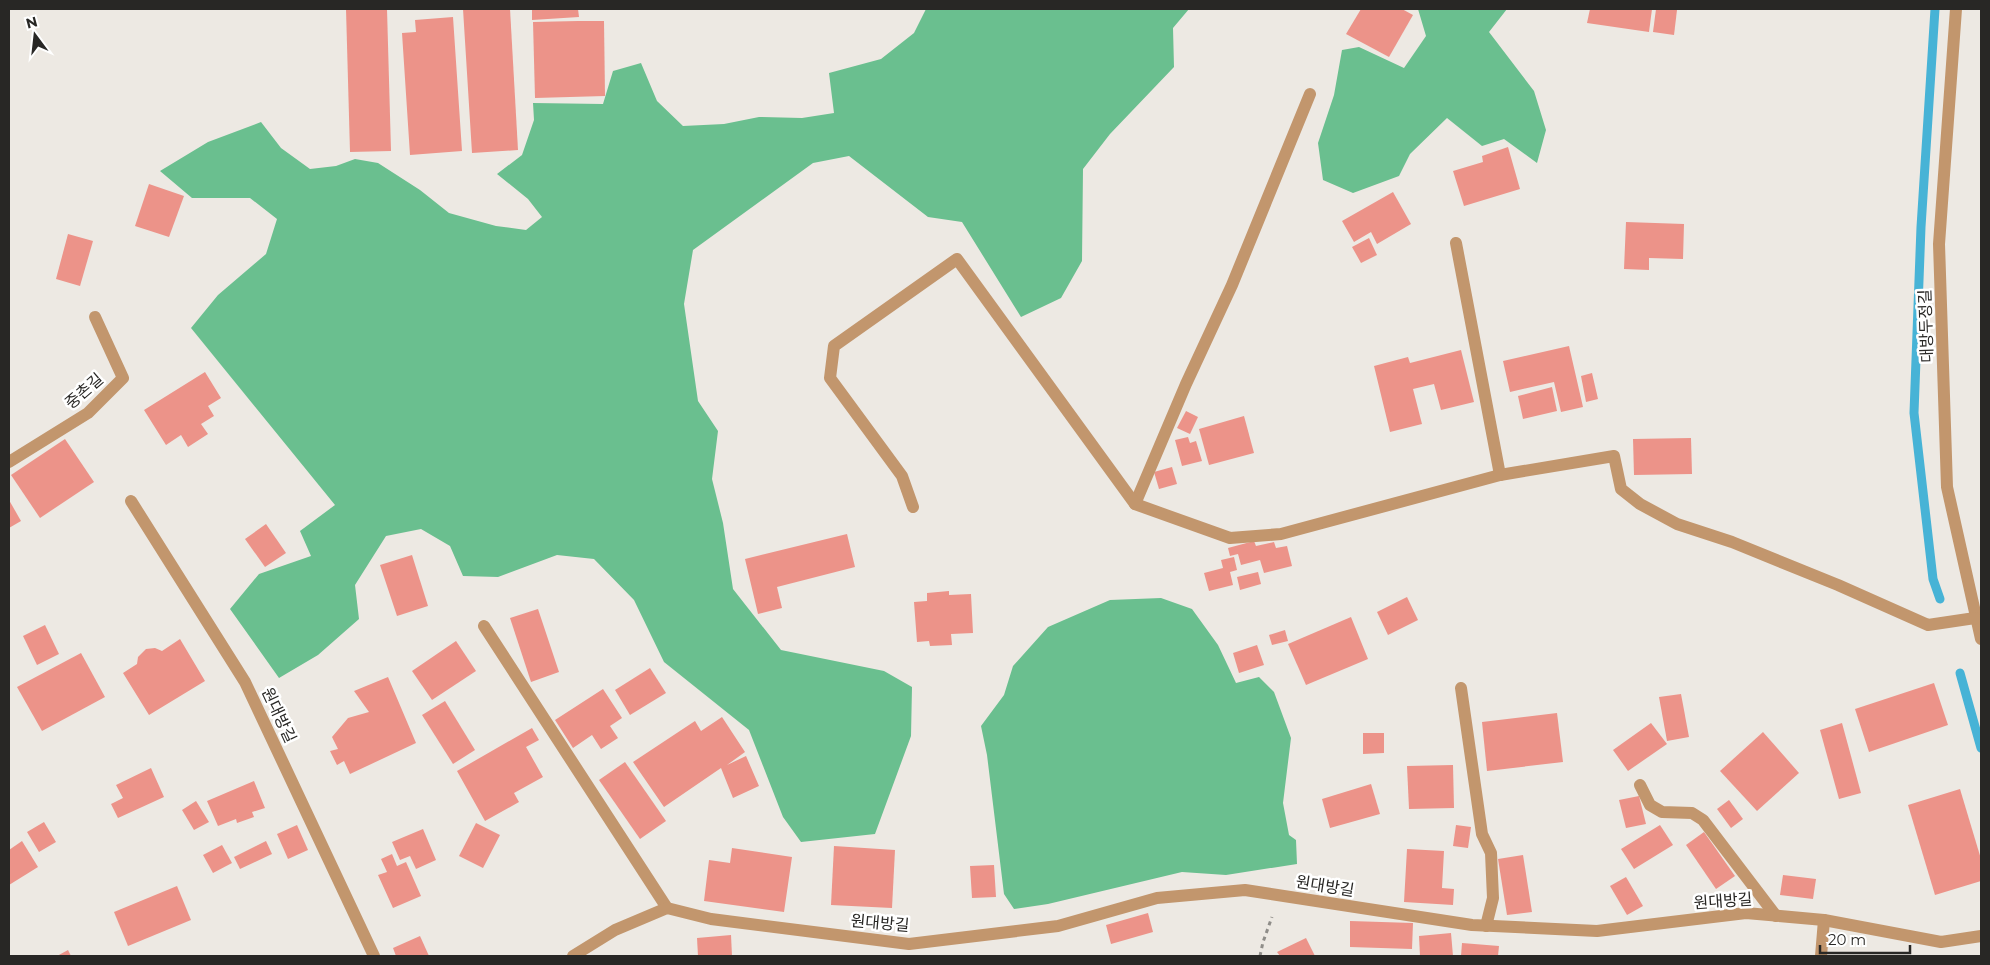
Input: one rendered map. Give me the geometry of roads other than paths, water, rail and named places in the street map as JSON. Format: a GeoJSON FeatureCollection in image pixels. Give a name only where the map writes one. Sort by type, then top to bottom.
{"type":"FeatureCollection","features":[{"type":"Feature","properties":{"kind":"street","name":"대방두정길"},"geometry":{"type":"LineString","coordinates":[[1956,9],[1939,244],[1947,488],[1981,640]]}},
{"type":"Feature","properties":{"kind":"street"},"geometry":{"type":"LineString","coordinates":[[1135,504],[1186,384],[1232,285],[1310,94]]}},
{"type":"Feature","properties":{"kind":"street"},"geometry":{"type":"LineString","coordinates":[[1456,242],[1500,475]]}},
{"type":"Feature","properties":{"kind":"street"},"geometry":{"type":"LineString","coordinates":[[913,507],[902,476],[830,378],[834,346],[957,259],[1135,504],[1230,538],[1281,534],[1500,475],[1614,456],[1621,489],[1640,504],[1677,524],[1732,542],[1838,585],[1928,625],[1976,618]]}},
{"type":"Feature","properties":{"kind":"street","name":"중촌길"},"geometry":{"type":"LineString","coordinates":[[9,462],[88,413],[123,378],[96,317]]}},
{"type":"Feature","properties":{"kind":"street","name":"원대방길"},"geometry":{"type":"LineString","coordinates":[[131,501],[245,682],[374,956]]}},
{"type":"Feature","properties":{"kind":"street"},"geometry":{"type":"LineString","coordinates":[[484,626],[667,908],[615,930],[574,956]]}},
{"type":"Feature","properties":{"kind":"street"},"geometry":{"type":"LineString","coordinates":[[1461,688],[1482,834],[1491,853],[1493,898],[1486,926]]}},
{"type":"Feature","properties":{"kind":"street"},"geometry":{"type":"LineString","coordinates":[[1640,785],[1650,805],[1656,809],[1662,812],[1692,813],[1703,820],[1776,916]]}},
{"type":"Feature","properties":{"kind":"street","name":"원대방길"},"geometry":{"type":"LineString","coordinates":[[667,908],[711,919],[909,944],[1058,926],[1157,898],[1245,890],[1486,926],[1597,931],[1746,913],[1824,920],[1941,942],[1981,936]]}},
{"type":"Feature","properties":{"kind":"street"},"geometry":{"type":"LineString","coordinates":[[1821,956],[1824,920]]}},
{"type":"Feature","properties":{"kind":"waterway"},"geometry":{"type":"LineString","coordinates":[[1935,9],[1921,227],[1914,413],[1933,579],[1940,599]]}},
{"type":"Feature","properties":{"kind":"waterway"},"geometry":{"type":"LineString","coordinates":[[1960,673],[1981,748]]}}]}
